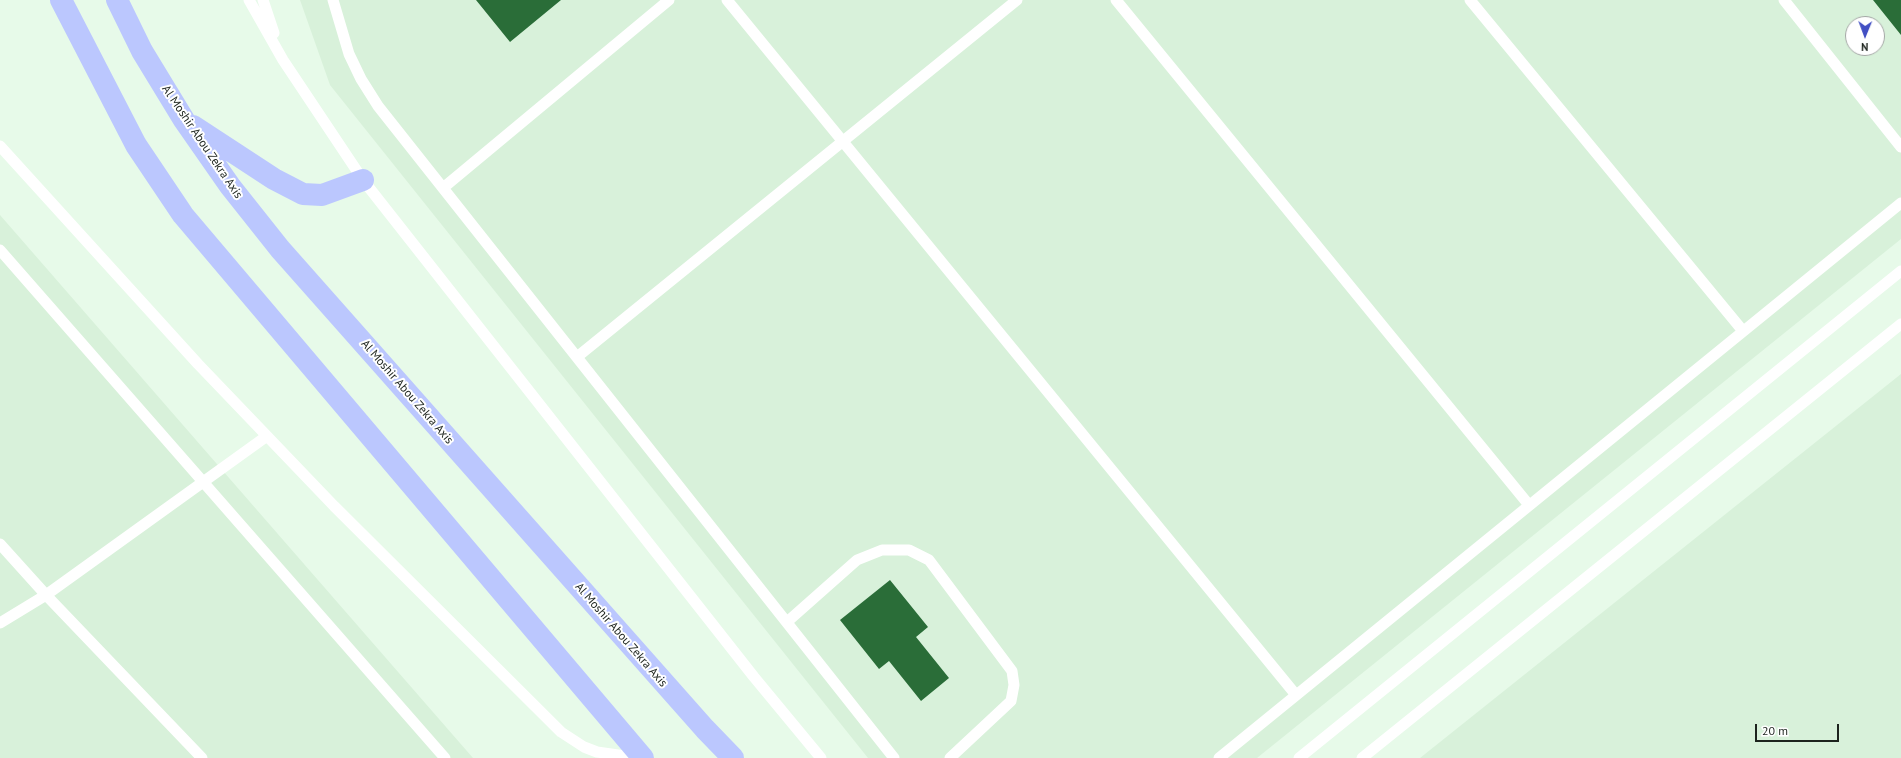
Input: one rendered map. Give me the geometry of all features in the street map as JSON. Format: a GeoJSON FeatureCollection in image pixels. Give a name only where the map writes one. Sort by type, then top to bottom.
{"type":"FeatureCollection","features":[{"type":"Feature","properties":{"kind":"main road"},"geometry":{"type":"LineString","coordinates":[[60,0],[136,145],[183,215],[642,756]]}},
{"type":"Feature","properties":{"kind":"main road","name":"Al Moshir Abou Zekra Axis"},"geometry":{"type":"LineString","coordinates":[[117,0],[142,51],[184,120],[230,186],[280,249],[705,729],[733,758]]}},
{"type":"Feature","properties":{"kind":"main road"},"geometry":{"type":"LineString","coordinates":[[184,120],[274,180],[303,194],[322,195],[364,180]]}},
{"type":"Feature","properties":{"kind":"main road"},"geometry":{"type":"LineString","coordinates":[[705,729],[714,758]]}},
{"type":"Feature","properties":{"kind":"lane"},"geometry":{"type":"LineString","coordinates":[[249,0],[283,60],[364,180],[754,677],[821,758]]}},
{"type":"Feature","properties":{"kind":"lane"},"geometry":{"type":"LineString","coordinates":[[263,0],[283,60]]}},
{"type":"Feature","properties":{"kind":"lane"},"geometry":{"type":"LineString","coordinates":[[332,0],[349,54],[361,79],[378,106],[894,758]]}},
{"type":"Feature","properties":{"kind":"lane"},"geometry":{"type":"LineString","coordinates":[[443,188],[669,0]]}},
{"type":"Feature","properties":{"kind":"lane"},"geometry":{"type":"LineString","coordinates":[[728,0],[1296,695]]}},
{"type":"Feature","properties":{"kind":"lane"},"geometry":{"type":"LineString","coordinates":[[577,357],[1017,0]]}},
{"type":"Feature","properties":{"kind":"lane"},"geometry":{"type":"LineString","coordinates":[[1116,0],[1530,505]]}},
{"type":"Feature","properties":{"kind":"lane"},"geometry":{"type":"LineString","coordinates":[[1470,0],[1743,331]]}},
{"type":"Feature","properties":{"kind":"lane"},"geometry":{"type":"LineString","coordinates":[[1784,0],[1901,147]]}},
{"type":"Feature","properties":{"kind":"lane"},"geometry":{"type":"LineString","coordinates":[[0,146],[198,364],[334,506],[561,732],[578,744],[596,752],[618,756],[642,756]]}},
{"type":"Feature","properties":{"kind":"lane"},"geometry":{"type":"LineString","coordinates":[[1218,758],[1901,203]]}},
{"type":"Feature","properties":{"kind":"lane"},"geometry":{"type":"LineString","coordinates":[[0,250],[445,758]]}},
{"type":"Feature","properties":{"kind":"lane"},"geometry":{"type":"LineString","coordinates":[[1298,758],[1901,271]]}},
{"type":"Feature","properties":{"kind":"lane"},"geometry":{"type":"LineString","coordinates":[[1362,758],[1901,324]]}},
{"type":"Feature","properties":{"kind":"lane"},"geometry":{"type":"LineString","coordinates":[[0,623],[46,595],[267,436]]}},
{"type":"Feature","properties":{"kind":"lane"},"geometry":{"type":"LineString","coordinates":[[0,544],[46,595],[202,758]]}},
{"type":"Feature","properties":{"kind":"lane"},"geometry":{"type":"LineString","coordinates":[[787,622],[857,560],[882,550],[909,550],[929,560],[1012,671],[1014,685],[1011,701],[950,758]]}},
{"type":"Feature","properties":{"kind":"shaded area"},"geometry":{"type":"Polygon","coordinates":[[[300,0],[1901,0],[1901,239],[1257,758],[868,758],[330,85],[300,0]]]}},
{"type":"Feature","properties":{"kind":"shaded area"},"geometry":{"type":"Polygon","coordinates":[[[0,215],[473,758],[0,758],[0,215]]]}},
{"type":"Feature","properties":{"kind":"shaded area"},"geometry":{"type":"Polygon","coordinates":[[[1901,374],[1901,758],[1420,758],[1901,374]]]}},
{"type":"Feature","properties":{"kind":"building"},"geometry":{"type":"Polygon","coordinates":[[[476,0],[561,0],[510,42],[476,0]]]}},
{"type":"Feature","properties":{"kind":"building"},"geometry":{"type":"Polygon","coordinates":[[[1873,0],[1901,0],[1901,35],[1873,0]]]}},
{"type":"Feature","properties":{"kind":"building"},"geometry":{"type":"Polygon","coordinates":[[[890,580],[928,627],[916,637],[949,678],[921,701],[889,661],[879,669],[840,620],[890,580]]]}}]}
